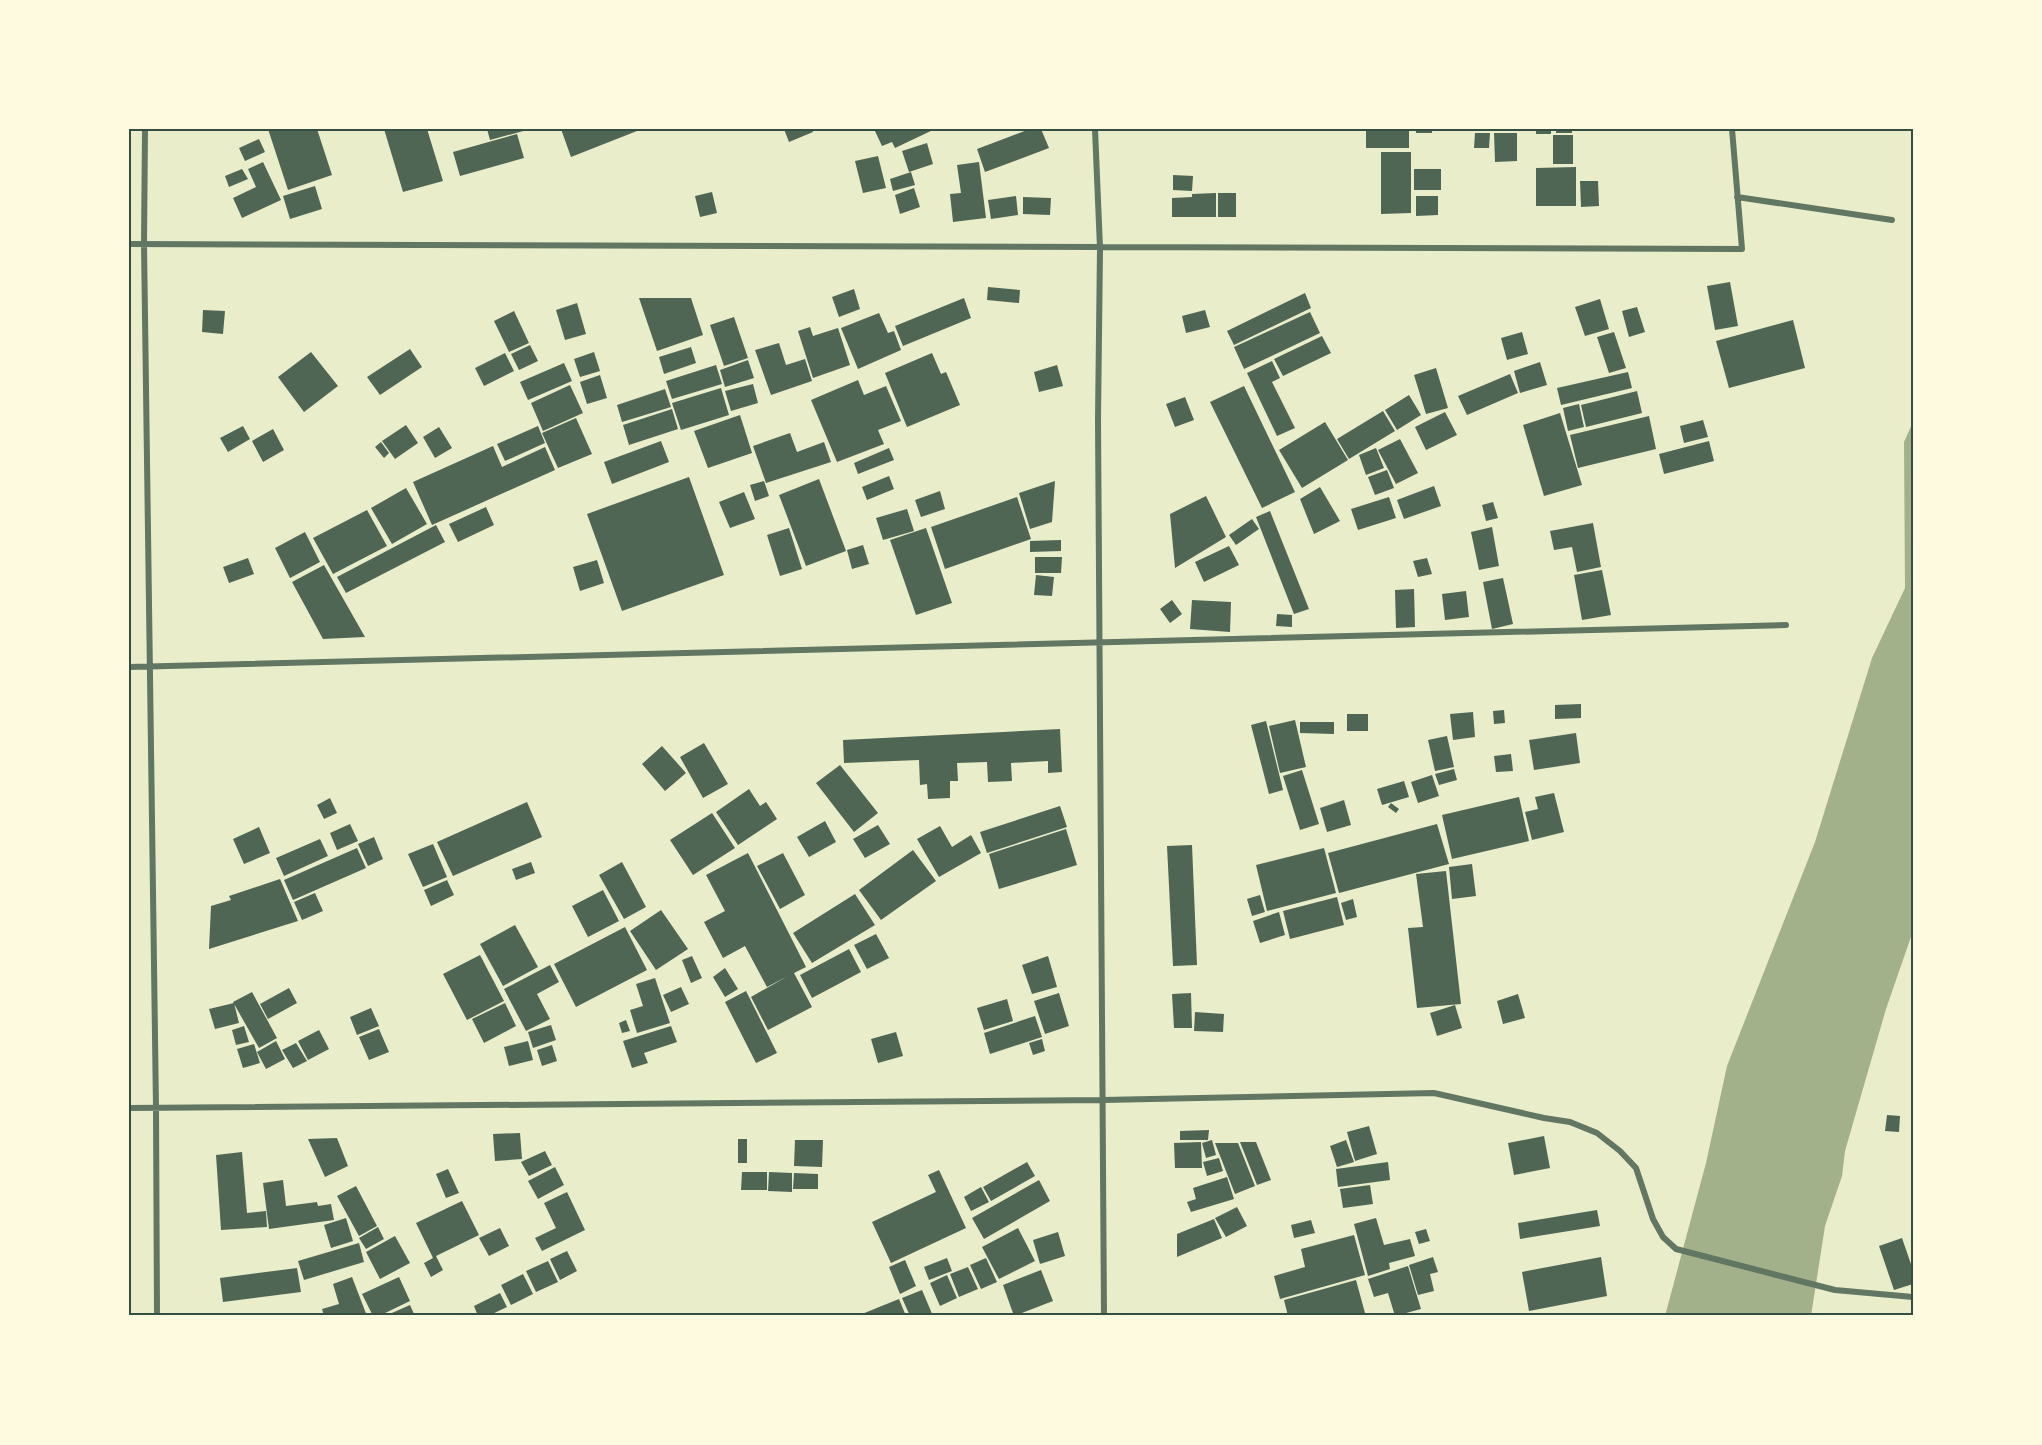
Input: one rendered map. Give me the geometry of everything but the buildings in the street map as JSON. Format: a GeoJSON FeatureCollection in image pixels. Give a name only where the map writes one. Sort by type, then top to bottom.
{"type":"FeatureCollection","features":[{"type":"Feature","properties":{"kind":"street"},"geometry":{"type":"LineString","coordinates":[[145,129],[144,244],[156,1108],[156,1316]]}},
{"type":"Feature","properties":{"kind":"street"},"geometry":{"type":"LineString","coordinates":[[1095,129],[1100,248],[1098,420],[1104,1316]]}},
{"type":"Feature","properties":{"kind":"street"},"geometry":{"type":"LineString","coordinates":[[129,244],[1742,249],[1732,129]]}},
{"type":"Feature","properties":{"kind":"street"},"geometry":{"type":"LineString","coordinates":[[1737,197],[1892,220]]}},
{"type":"Feature","properties":{"kind":"street"},"geometry":{"type":"LineString","coordinates":[[129,667],[1786,625]]}},
{"type":"Feature","properties":{"kind":"street"},"geometry":{"type":"LineString","coordinates":[[129,1108],[1102,1100],[1434,1093],[1570,1122],[1597,1133],[1620,1151],[1636,1168],[1653,1219],[1663,1237],[1676,1249],[1834,1290],[1913,1298]]}},
{"type":"Feature","properties":{"kind":"shaded area"},"geometry":{"type":"Polygon","coordinates":[[[1913,422],[1913,931],[1886,1009],[1845,1151],[1842,1176],[1825,1226],[1811,1316],[1665,1316],[1706,1163],[1727,1066],[1815,842],[1872,658],[1905,588],[1904,442],[1913,422]]]}}]}
